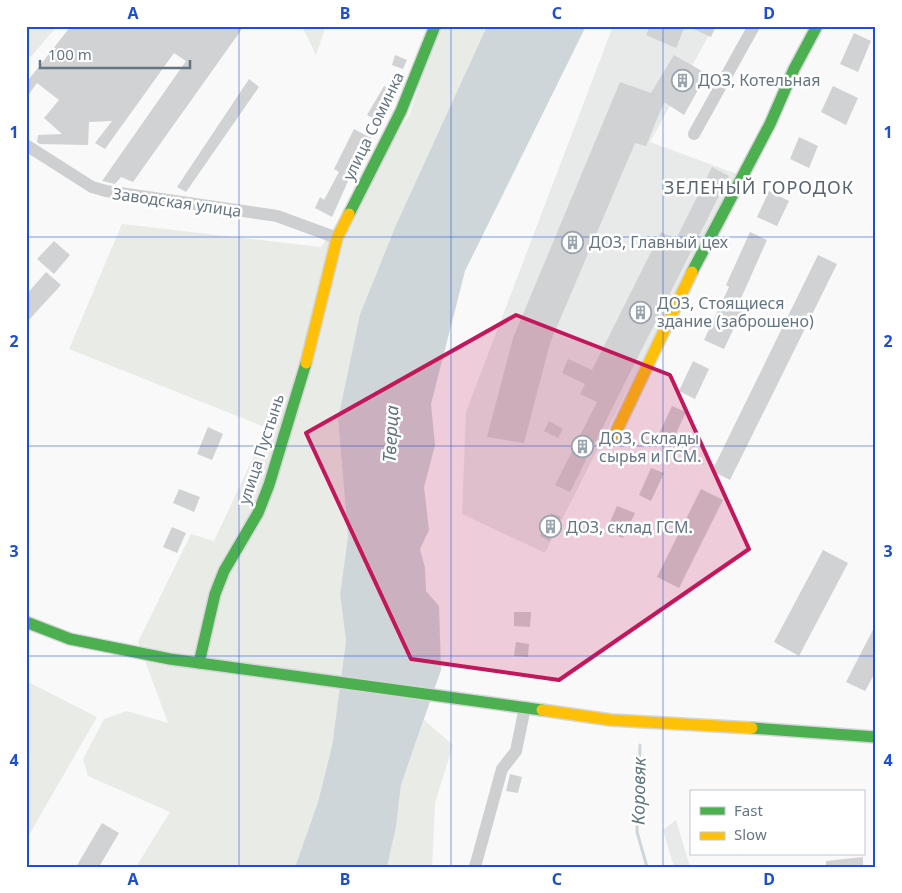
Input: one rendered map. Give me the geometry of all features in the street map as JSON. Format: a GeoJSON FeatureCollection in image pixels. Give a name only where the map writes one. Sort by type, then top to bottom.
{"type":"FeatureCollection","features":[{"type":"Feature","properties":{"kind":"street","name":"улица Соминка"},"geometry":{"type":"LineString","coordinates":[[337,238],[401,111],[435,26]]}},
{"type":"Feature","properties":{"kind":"street"},"geometry":{"type":"LineString","coordinates":[[694,134],[754,26]]}},
{"type":"Feature","properties":{"kind":"street"},"geometry":{"type":"LineString","coordinates":[[615,434],[682,292],[770,124],[794,69],[816,26]]}},
{"type":"Feature","properties":{"kind":"street","name":"Заводская улица"},"geometry":{"type":"LineString","coordinates":[[26,145],[99,189],[277,216],[337,238]]}},
{"type":"Feature","properties":{"kind":"street","name":"улица Пустынь"},"geometry":{"type":"LineString","coordinates":[[199,663],[215,594],[224,571],[258,512],[269,485],[306,359],[337,238]]}},
{"type":"Feature","properties":{"kind":"street"},"geometry":{"type":"LineString","coordinates":[[26,622],[70,638],[94,644],[199,663],[612,720],[711,724],[876,737]]}},
{"type":"Feature","properties":{"kind":"street"},"geometry":{"type":"LineString","coordinates":[[475,867],[502,770],[516,751],[525,707]]}},
{"type":"Feature","properties":{"kind":"highlighted area"},"geometry":{"type":"Polygon","coordinates":[[[516,315],[670,375],[749,549],[559,680],[411,659],[306,433],[516,315]]]}},
{"type":"Feature","properties":{"kind":"shaded area"},"geometry":{"type":"Polygon","coordinates":[[[26,26],[57,26],[31,57],[26,53],[26,26]]]}},
{"type":"Feature","properties":{"kind":"shaded area"},"geometry":{"type":"Polygon","coordinates":[[[302,26],[326,26],[316,55],[302,26]]]}},
{"type":"Feature","properties":{"kind":"shaded area"},"geometry":{"type":"Polygon","coordinates":[[[437,26],[487,26],[396,225],[360,314],[338,419],[348,536],[340,594],[346,641],[332,746],[318,802],[295,867],[136,867],[170,812],[88,776],[83,759],[104,719],[127,711],[168,723],[138,642],[191,534],[214,541],[267,428],[69,349],[122,224],[321,247],[410,114],[437,26]]]}},
{"type":"Feature","properties":{"kind":"shaded area"},"geometry":{"type":"Polygon","coordinates":[[[613,26],[714,26],[650,142],[737,174],[545,553],[462,514],[466,412],[613,26]]]}},
{"type":"Feature","properties":{"kind":"shaded area"},"geometry":{"type":"Polygon","coordinates":[[[26,681],[97,717],[26,840],[26,681]]]}},
{"type":"Feature","properties":{"kind":"shaded area"},"geometry":{"type":"Polygon","coordinates":[[[424,720],[453,745],[435,803],[432,867],[387,867],[396,827],[401,785],[424,720]]]}},
{"type":"Feature","properties":{"kind":"shaded area"},"geometry":{"type":"Polygon","coordinates":[[[676,820],[690,867],[674,867],[663,830],[676,820]]]}},
{"type":"Feature","properties":{"kind":"water","name":"Тверца"},"geometry":{"type":"Polygon","coordinates":[[[487,26],[586,26],[465,271],[431,404],[435,445],[424,487],[429,530],[420,549],[425,568],[426,591],[439,606],[441,670],[401,785],[396,827],[387,867],[295,867],[318,802],[332,746],[346,641],[340,594],[348,536],[338,419],[360,314],[396,225],[487,26]]]}},
{"type":"Feature","properties":{"kind":"building"},"geometry":{"type":"Polygon","coordinates":[[[71,26],[244,26],[133,182],[121,177],[115,184],[102,181],[186,61],[174,53],[105,149],[95,143],[112,121],[89,122],[88,145],[40,144],[37,142],[38,135],[62,134],[44,118],[59,100],[37,83],[26,98],[26,83],[71,26]]]}},
{"type":"Feature","properties":{"kind":"building"},"geometry":{"type":"Polygon","coordinates":[[[650,26],[685,26],[676,48],[646,35],[650,26]]]}},
{"type":"Feature","properties":{"kind":"building"},"geometry":{"type":"Polygon","coordinates":[[[687,26],[716,26],[711,37],[687,26]]]}},
{"type":"Feature","properties":{"kind":"building"},"geometry":{"type":"Polygon","coordinates":[[[854,33],[871,41],[858,72],[840,64],[854,33]]]}},
{"type":"Feature","properties":{"kind":"building"},"geometry":{"type":"Polygon","coordinates":[[[395,55],[407,60],[403,69],[392,65],[395,55]]]}},
{"type":"Feature","properties":{"kind":"building","name":"ДОЗ, Главный цех"},"geometry":{"type":"Polygon","coordinates":[[[674,55],[707,74],[684,115],[664,102],[646,146],[635,143],[550,343],[524,443],[487,437],[513,338],[620,82],[651,93],[674,55]]]}},
{"type":"Feature","properties":{"kind":"building"},"geometry":{"type":"Polygon","coordinates":[[[249,79],[259,87],[186,192],[177,187],[249,79]]]}},
{"type":"Feature","properties":{"kind":"building"},"geometry":{"type":"Polygon","coordinates":[[[384,86],[394,91],[381,122],[367,115],[384,86]]]}},
{"type":"Feature","properties":{"kind":"building"},"geometry":{"type":"Polygon","coordinates":[[[833,86],[858,98],[846,125],[821,112],[833,86]]]}},
{"type":"Feature","properties":{"kind":"building"},"geometry":{"type":"Polygon","coordinates":[[[354,129],[371,138],[353,170],[332,217],[315,208],[320,197],[324,200],[339,172],[334,169],[354,129]]]}},
{"type":"Feature","properties":{"kind":"building"},"geometry":{"type":"Polygon","coordinates":[[[799,137],[818,146],[809,168],[790,159],[799,137]]]}},
{"type":"Feature","properties":{"kind":"building"},"geometry":{"type":"Polygon","coordinates":[[[712,167],[729,176],[570,492],[555,485],[597,402],[580,394],[585,384],[562,373],[568,359],[592,370],[661,232],[676,239],[712,167]]]}},
{"type":"Feature","properties":{"kind":"building"},"geometry":{"type":"Polygon","coordinates":[[[769,191],[789,201],[777,226],[757,217],[769,191]]]}},
{"type":"Feature","properties":{"kind":"building"},"geometry":{"type":"Polygon","coordinates":[[[750,232],[767,240],[738,305],[744,307],[724,349],[704,340],[729,287],[726,285],[750,232]]]}},
{"type":"Feature","properties":{"kind":"building"},"geometry":{"type":"Polygon","coordinates":[[[54,241],[70,255],[54,274],[37,259],[54,241]]]}},
{"type":"Feature","properties":{"kind":"building"},"geometry":{"type":"Polygon","coordinates":[[[818,255],[837,264],[730,480],[712,471],[818,255]]]}},
{"type":"Feature","properties":{"kind":"building"},"geometry":{"type":"Polygon","coordinates":[[[46,272],[61,285],[26,323],[26,295],[46,272]]]}},
{"type":"Feature","properties":{"kind":"building"},"geometry":{"type":"Polygon","coordinates":[[[693,361],[709,369],[695,399],[679,391],[693,361]]]}},
{"type":"Feature","properties":{"kind":"building"},"geometry":{"type":"Polygon","coordinates":[[[672,406],[686,412],[671,444],[657,438],[672,406]]]}},
{"type":"Feature","properties":{"kind":"building"},"geometry":{"type":"Polygon","coordinates":[[[549,421],[563,429],[558,438],[544,431],[549,421]]]}},
{"type":"Feature","properties":{"kind":"building"},"geometry":{"type":"Polygon","coordinates":[[[208,427],[223,434],[212,460],[197,454],[208,427]]]}},
{"type":"Feature","properties":{"kind":"building"},"geometry":{"type":"Polygon","coordinates":[[[651,468],[664,473],[651,501],[639,495],[651,468]]]}},
{"type":"Feature","properties":{"kind":"building"},"geometry":{"type":"Polygon","coordinates":[[[179,489],[200,497],[194,512],[173,503],[179,489]]]}},
{"type":"Feature","properties":{"kind":"building"},"geometry":{"type":"Polygon","coordinates":[[[701,489],[723,500],[679,588],[657,577],[701,489]]]}},
{"type":"Feature","properties":{"kind":"building"},"geometry":{"type":"Polygon","coordinates":[[[617,506],[635,513],[623,538],[606,531],[617,506]]]}},
{"type":"Feature","properties":{"kind":"building","name":"ДОЗ, склад ГСМ."},"geometry":{"type":"Polygon","coordinates":[[[551,513],[561,517],[549,541],[540,536],[551,513]]]}},
{"type":"Feature","properties":{"kind":"building"},"geometry":{"type":"Polygon","coordinates":[[[172,527],[186,533],[177,553],[163,547],[172,527]]]}},
{"type":"Feature","properties":{"kind":"building"},"geometry":{"type":"Polygon","coordinates":[[[823,550],[848,563],[799,656],[774,642],[823,550]]]}},
{"type":"Feature","properties":{"kind":"building"},"geometry":{"type":"Polygon","coordinates":[[[514,612],[531,612],[530,627],[514,626],[514,612]]]}},
{"type":"Feature","properties":{"kind":"building"},"geometry":{"type":"Polygon","coordinates":[[[876,624],[876,671],[865,691],[846,682],[876,624]]]}},
{"type":"Feature","properties":{"kind":"building"},"geometry":{"type":"Polygon","coordinates":[[[516,642],[529,644],[528,657],[514,656],[516,642]]]}},
{"type":"Feature","properties":{"kind":"building"},"geometry":{"type":"Polygon","coordinates":[[[510,774],[522,777],[518,793],[506,791],[510,774]]]}},
{"type":"Feature","properties":{"kind":"building"},"geometry":{"type":"Polygon","coordinates":[[[102,823],[119,833],[99,867],[76,867],[102,823]]]}},
{"type":"Feature","properties":{"kind":"building"},"geometry":{"type":"Polygon","coordinates":[[[863,857],[863,867],[826,867],[826,861],[863,857]]]}},
{"type":"Feature","properties":{"kind":"waterway","name":"Коровяк"},"geometry":{"type":"LineString","coordinates":[[640,745],[637,832],[647,867]]}},
{"type":"Feature","properties":{"kind":"traffic: fast"},"geometry":{"type":"LineString","coordinates":[[349,214],[401,111],[435,26]]}},
{"type":"Feature","properties":{"kind":"traffic: fast"},"geometry":{"type":"LineString","coordinates":[[692,272],[770,124],[794,69],[817,26]]}},
{"type":"Feature","properties":{"kind":"traffic: fast"},"geometry":{"type":"LineString","coordinates":[[199,663],[215,594],[224,571],[258,513],[269,485],[306,363]]}},
{"type":"Feature","properties":{"kind":"traffic: fast"},"geometry":{"type":"LineString","coordinates":[[26,622],[70,639],[170,659],[542,710]]}},
{"type":"Feature","properties":{"kind":"traffic: fast"},"geometry":{"type":"LineString","coordinates":[[752,728],[876,737]]}},
{"type":"Feature","properties":{"kind":"traffic: slow"},"geometry":{"type":"LineString","coordinates":[[306,363],[337,238],[349,214]]}},
{"type":"Feature","properties":{"kind":"traffic: slow"},"geometry":{"type":"LineString","coordinates":[[615,434],[692,272]]}},
{"type":"Feature","properties":{"kind":"traffic: slow"},"geometry":{"type":"LineString","coordinates":[[542,710],[611,720],[752,728]]}},
{"type":"Feature","properties":{"kind":"place","name":"ДОЗ, Котельная"},"geometry":{"type":"Point","coordinates":[682,80]}},
{"type":"Feature","properties":{"kind":"place","name":"ДОЗ, Главный цех"},"geometry":{"type":"Point","coordinates":[573,242]}},
{"type":"Feature","properties":{"kind":"place","name":"ДОЗ, Стоящиеся здание (заброшено)"},"geometry":{"type":"Point","coordinates":[641,312]}},
{"type":"Feature","properties":{"kind":"place","name":"ДОЗ, Склады сырья и ГСМ."},"geometry":{"type":"Point","coordinates":[583,447]}},
{"type":"Feature","properties":{"kind":"place","name":"ДОЗ, склад ГСМ."},"geometry":{"type":"Point","coordinates":[550,527]}},
{"type":"Feature","properties":{"kind":"district","name":"ЗЕЛЕНЫЙ ГОРОДОК"},"geometry":{"type":"Point","coordinates":[759,188]}}]}
